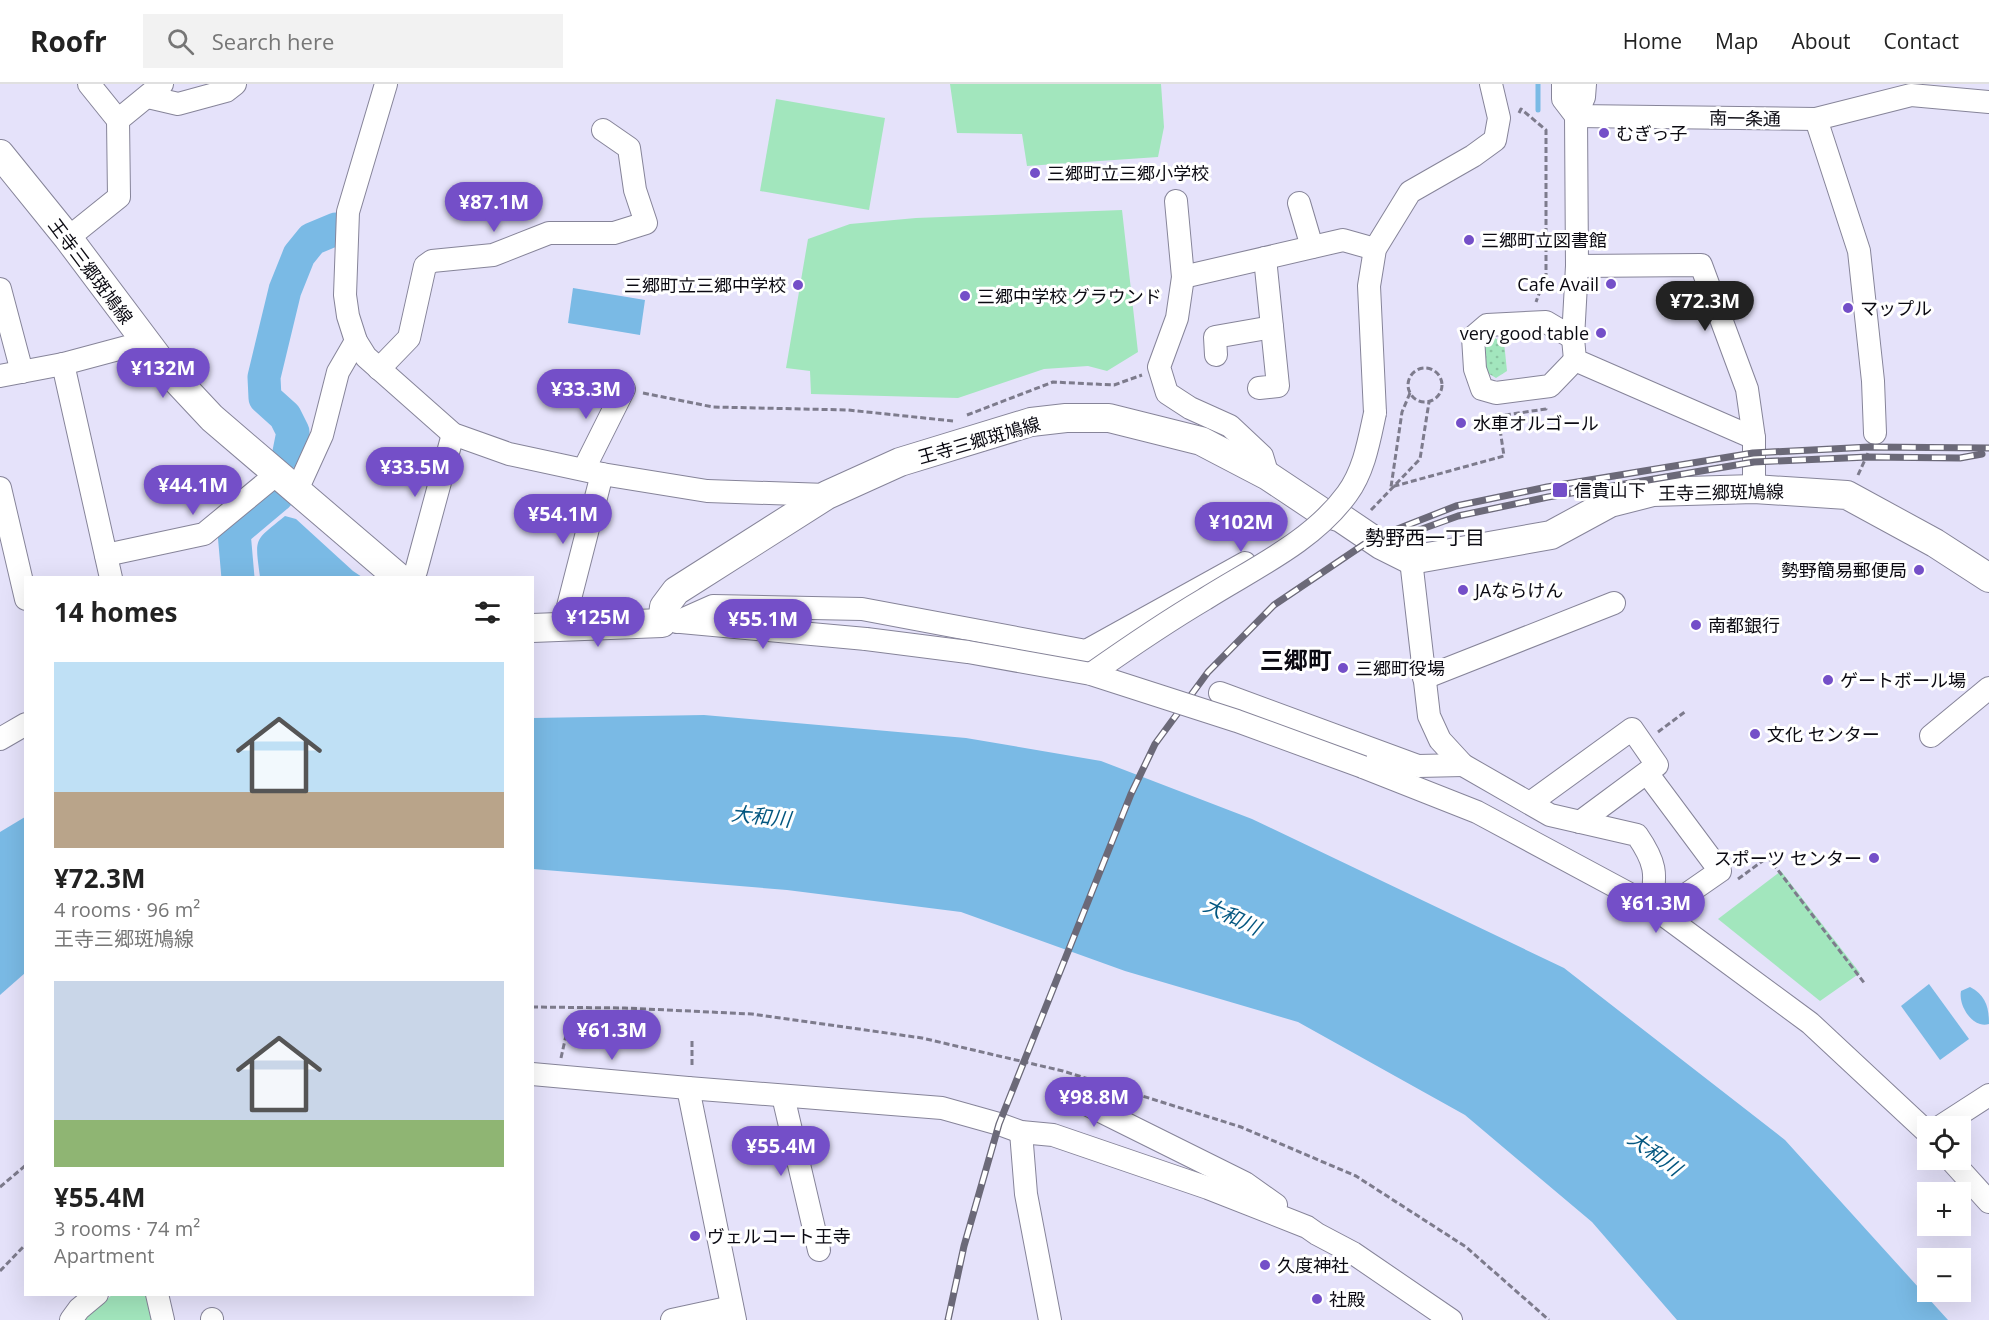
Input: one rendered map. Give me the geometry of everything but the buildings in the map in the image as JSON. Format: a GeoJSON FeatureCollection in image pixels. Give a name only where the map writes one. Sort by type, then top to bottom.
{"type":"FeatureCollection","features":[{"type":"Feature","properties":{"kind":"main road","name":"王寺三郷斑鳩線"},"geometry":{"type":"LineString","coordinates":[[0,154],[68,238],[168,371],[212,418],[397,576]]}},
{"type":"Feature","properties":{"kind":"main road","name":"王寺三郷斑鳩線"},"geometry":{"type":"LineString","coordinates":[[669,622],[664,607],[676,591],[827,495],[900,462],[1031,422],[1066,418],[1109,418],[1202,441],[1268,476],[1322,512],[1341,518],[1381,545],[1411,560],[1551,535],[1610,503],[1653,492],[1754,489],[1847,495],[1935,543],[1989,578]]}},
{"type":"Feature","properties":{"kind":"main road"},"geometry":{"type":"LineString","coordinates":[[534,628],[669,622]]}},
{"type":"Feature","properties":{"kind":"street"},"geometry":{"type":"LineString","coordinates":[[68,238],[119,197],[118,120],[89,84]]}},
{"type":"Feature","properties":{"kind":"street"},"geometry":{"type":"LineString","coordinates":[[118,120],[155,91],[178,104],[226,91],[235,84]]}},
{"type":"Feature","properties":{"kind":"street"},"geometry":{"type":"LineString","coordinates":[[386,84],[348,212],[345,295],[348,316],[356,341],[366,357],[453,434],[509,454],[593,472],[707,491],[827,495]]}},
{"type":"Feature","properties":{"kind":"street"},"geometry":{"type":"LineString","coordinates":[[1091,674],[1177,615],[1296,543],[1324,521],[1348,493],[1365,460],[1374,413],[1369,286],[1375,249],[1410,192],[1473,156],[1495,140],[1499,118],[1491,84]]}},
{"type":"Feature","properties":{"kind":"street"},"geometry":{"type":"LineString","coordinates":[[1563,84],[1563,99],[1575,116]]}},
{"type":"Feature","properties":{"kind":"street"},"geometry":{"type":"LineString","coordinates":[[1584,84],[1584,97],[1575,116],[1574,349],[1754,438]]}},
{"type":"Feature","properties":{"kind":"street","name":"南一条通"},"geometry":{"type":"LineString","coordinates":[[1575,116],[1816,119],[1912,90],[1989,102]]}},
{"type":"Feature","properties":{"kind":"street"},"geometry":{"type":"LineString","coordinates":[[1816,119],[1859,251],[1873,381],[1875,433]]}},
{"type":"Feature","properties":{"kind":"street"},"geometry":{"type":"LineString","coordinates":[[379,369],[409,338],[425,266],[432,261],[493,255],[549,233],[614,233],[646,223],[635,190],[629,148],[603,130]]}},
{"type":"Feature","properties":{"kind":"street"},"geometry":{"type":"LineString","coordinates":[[1176,201],[1183,277],[1177,318],[1160,367],[1167,393],[1190,408],[1230,426],[1262,456],[1268,476]]}},
{"type":"Feature","properties":{"kind":"street"},"geometry":{"type":"LineString","coordinates":[[1299,203],[1312,247]]}},
{"type":"Feature","properties":{"kind":"street"},"geometry":{"type":"LineString","coordinates":[[1183,277],[1343,240],[1375,249]]}},
{"type":"Feature","properties":{"kind":"street"},"geometry":{"type":"LineString","coordinates":[[1259,388],[1278,386],[1265,258]]}},
{"type":"Feature","properties":{"kind":"street"},"geometry":{"type":"LineString","coordinates":[[1576,266],[1701,265],[1747,388],[1754,438],[1754,489]]}},
{"type":"Feature","properties":{"kind":"street"},"geometry":{"type":"LineString","coordinates":[[0,289],[11,374],[63,364],[145,342]]}},
{"type":"Feature","properties":{"kind":"street"},"geometry":{"type":"LineString","coordinates":[[1216,355],[1215,337],[1272,327]]}},
{"type":"Feature","properties":{"kind":"street"},"geometry":{"type":"LineString","coordinates":[[106,555],[204,534],[287,481],[322,435],[339,372],[356,341]]}},
{"type":"Feature","properties":{"kind":"street"},"geometry":{"type":"LineString","coordinates":[[63,364],[111,576]]}},
{"type":"Feature","properties":{"kind":"street"},"geometry":{"type":"LineString","coordinates":[[563,626],[593,472],[624,389]]}},
{"type":"Feature","properties":{"kind":"street"},"geometry":{"type":"LineString","coordinates":[[413,576],[453,434]]}},
{"type":"Feature","properties":{"kind":"street"},"geometry":{"type":"LineString","coordinates":[[0,488],[24,590]]}},
{"type":"Feature","properties":{"kind":"street"},"geometry":{"type":"LineString","coordinates":[[669,622],[713,606],[862,609],[1086,651],[1284,541],[1322,512]]}},
{"type":"Feature","properties":{"kind":"street"},"geometry":{"type":"LineString","coordinates":[[1411,560],[1429,716],[1440,740],[1463,765],[1550,815],[1637,835],[1651,855],[1656,884],[1650,905]]}},
{"type":"Feature","properties":{"kind":"street"},"geometry":{"type":"LineString","coordinates":[[1424,678],[1614,603]]}},
{"type":"Feature","properties":{"kind":"street"},"geometry":{"type":"LineString","coordinates":[[669,622],[866,639],[968,652],[1091,674],[1237,721],[1477,812],[1650,905],[1810,1023],[1917,1123]]}},
{"type":"Feature","properties":{"kind":"street"},"geometry":{"type":"LineString","coordinates":[[1931,736],[1989,688]]}},
{"type":"Feature","properties":{"kind":"street"},"geometry":{"type":"LineString","coordinates":[[1220,693],[1418,766],[1463,765]]}},
{"type":"Feature","properties":{"kind":"street"},"geometry":{"type":"LineString","coordinates":[[0,739],[24,725]]}},
{"type":"Feature","properties":{"kind":"street"},"geometry":{"type":"LineString","coordinates":[[1530,803],[1632,729],[1657,765],[1580,822]]}},
{"type":"Feature","properties":{"kind":"street"},"geometry":{"type":"LineString","coordinates":[[1647,773],[1720,871],[1671,905],[1650,905]]}},
{"type":"Feature","properties":{"kind":"street"},"geometry":{"type":"LineString","coordinates":[[544,1072],[690,1077],[783,1096],[942,1108],[1021,1132],[1053,1135],[1208,1188],[1307,1227]]}},
{"type":"Feature","properties":{"kind":"street"},"geometry":{"type":"LineString","coordinates":[[672,1320],[733,1314],[690,1077]]}},
{"type":"Feature","properties":{"kind":"street"},"geometry":{"type":"LineString","coordinates":[[1956,1116],[1989,1095]]}},
{"type":"Feature","properties":{"kind":"street"},"geometry":{"type":"LineString","coordinates":[[783,1096],[819,1250]]}},
{"type":"Feature","properties":{"kind":"street"},"geometry":{"type":"LineString","coordinates":[[1080,1101],[1245,1183],[1317,1234],[1353,1253],[1451,1320]]}},
{"type":"Feature","properties":{"kind":"street"},"geometry":{"type":"LineString","coordinates":[[1021,1132],[1026,1194],[1050,1320]]}},
{"type":"Feature","properties":{"kind":"street"},"geometry":{"type":"LineString","coordinates":[[1960,1170],[1989,1202]]}},
{"type":"Feature","properties":{"kind":"street"},"geometry":{"type":"LineString","coordinates":[[71,1320],[79,1309],[95,1296]]}},
{"type":"Feature","properties":{"kind":"street"},"geometry":{"type":"LineString","coordinates":[[157,1296],[163,1320]]}},
{"type":"Feature","properties":{"kind":"path"},"geometry":{"type":"LineString","coordinates":[[1518,116],[1521,109],[1546,130],[1546,275],[1536,302]]}},
{"type":"Feature","properties":{"kind":"path"},"geometry":{"type":"LineString","coordinates":[[964,416],[1053,382],[1114,385],[1160,367]]}},
{"type":"Feature","properties":{"kind":"path"},"geometry":{"type":"LineString","coordinates":[[1391,487],[1402,412],[1410,393],[1408,382],[1414,371],[1425,367],[1431,368],[1440,375],[1443,387],[1438,396],[1429,402],[1418,400],[1410,393]]}},
{"type":"Feature","properties":{"kind":"path"},"geometry":{"type":"LineString","coordinates":[[624,389],[714,407],[848,410],[953,421]]}},
{"type":"Feature","properties":{"kind":"path"},"geometry":{"type":"LineString","coordinates":[[1391,487],[1504,456],[1498,416],[1546,409],[1546,399]]}},
{"type":"Feature","properties":{"kind":"path"},"geometry":{"type":"LineString","coordinates":[[1355,527],[1420,459],[1429,402]]}},
{"type":"Feature","properties":{"kind":"path"},"geometry":{"type":"LineString","coordinates":[[1847,495],[1868,457],[1875,433]]}},
{"type":"Feature","properties":{"kind":"path"},"geometry":{"type":"LineString","coordinates":[[1731,884],[1768,857],[1865,984]]}},
{"type":"Feature","properties":{"kind":"path"},"geometry":{"type":"LineString","coordinates":[[544,1072],[567,1031]]}},
{"type":"Feature","properties":{"kind":"path"},"geometry":{"type":"LineString","coordinates":[[690,1077],[692,1041]]}},
{"type":"Feature","properties":{"kind":"path"},"geometry":{"type":"LineString","coordinates":[[0,1187],[24,1167]]}},
{"type":"Feature","properties":{"kind":"path"},"geometry":{"type":"LineString","coordinates":[[0,1271],[5,1263],[24,1246]]}},
{"type":"Feature","properties":{"kind":"path"},"geometry":{"type":"LineString","coordinates":[[0,1259],[5,1263]]}},
{"type":"Feature","properties":{"kind":"green space"},"geometry":{"type":"Polygon","coordinates":[[[950,84],[1161,84],[1164,127],[1158,157],[1027,166],[1022,134],[957,133],[950,84]]]}},
{"type":"Feature","properties":{"kind":"green space"},"geometry":{"type":"Polygon","coordinates":[[[776,99],[885,118],[869,210],[760,191],[776,99]]]}},
{"type":"Feature","properties":{"kind":"green space","name":"三郷中学校 グラウンド"},"geometry":{"type":"Polygon","coordinates":[[[1122,210],[1138,352],[1107,371],[1088,366],[1044,369],[958,398],[811,394],[810,371],[786,368],[808,239],[850,224],[916,218],[1122,210]]]}},
{"type":"Feature","properties":{"kind":"green space"},"geometry":{"type":"Polygon","coordinates":[[[1492,337],[1504,342],[1507,371],[1496,378],[1486,372],[1483,346],[1492,337]]]}},
{"type":"Feature","properties":{"kind":"green space"},"geometry":{"type":"Polygon","coordinates":[[[1781,871],[1860,973],[1820,1001],[1718,919],[1781,871]]]}},
{"type":"Feature","properties":{"kind":"green space"},"geometry":{"type":"Polygon","coordinates":[[[111,1296],[147,1296],[152,1320],[84,1320],[111,1296]]]}},
{"type":"Feature","properties":{"kind":"water"},"geometry":{"type":"Polygon","coordinates":[[[573,288],[645,300],[640,335],[568,323],[573,288]]]}},
{"type":"Feature","properties":{"kind":"water"},"geometry":{"type":"Polygon","coordinates":[[[285,516],[296,519],[360,576],[260,576],[257,547],[267,531],[285,516]]]}},
{"type":"Feature","properties":{"kind":"water","name":"大和川"},"geometry":{"type":"Polygon","coordinates":[[[704,715],[966,738],[1101,761],[1252,819],[1564,968],[1785,1140],[1917,1286],[1917,1302],[1932,1302],[1948,1320],[1677,1320],[1592,1222],[1465,1115],[1298,1022],[1125,971],[961,912],[787,890],[534,869],[534,718],[704,715]]]}},
{"type":"Feature","properties":{"kind":"water"},"geometry":{"type":"Polygon","coordinates":[[[24,818],[24,974],[0,995],[0,832],[24,818]]]}},
{"type":"Feature","properties":{"kind":"water"},"geometry":{"type":"Polygon","coordinates":[[[1929,984],[1969,1039],[1940,1060],[1901,1006],[1929,984]]]}},
{"type":"Feature","properties":{"kind":"water"},"geometry":{"type":"Polygon","coordinates":[[[1970,987],[1983,998],[1989,1024],[1983,1025],[1972,1020],[1964,1009],[1961,991],[1970,987]]]}},
{"type":"Feature","properties":{"kind":"waterway"},"geometry":{"type":"LineString","coordinates":[[1538,84],[1538,110]]}},
{"type":"Feature","properties":{"kind":"waterway"},"geometry":{"type":"LineString","coordinates":[[289,452],[293,432],[285,416],[265,398],[264,377],[285,290],[299,255],[312,239],[336,229]]}},
{"type":"Feature","properties":{"kind":"waterway"},"geometry":{"type":"LineString","coordinates":[[238,576],[234,532],[278,495]]}},
{"type":"Feature","properties":{"kind":"railway"},"geometry":{"type":"LineString","coordinates":[[948,1320],[964,1246],[999,1124],[1131,794],[1155,744],[1208,672],[1274,605],[1372,539],[1456,506],[1547,487],[1753,453],[1870,447],[1989,448]]}},
{"type":"Feature","properties":{"kind":"railway"},"geometry":{"type":"LineString","coordinates":[[1408,534],[1458,516],[1548,497],[1754,462],[1868,457],[1960,458],[1982,454]]}},
{"type":"Feature","properties":{"kind":"place","name":"むぎっ子"},"geometry":{"type":"Point","coordinates":[1604,133]}},
{"type":"Feature","properties":{"kind":"place","name":"三郷町立三郷小学校"},"geometry":{"type":"Point","coordinates":[1035,173]}},
{"type":"Feature","properties":{"kind":"place","name":"三郷町立図書館"},"geometry":{"type":"Point","coordinates":[1469,240]}},
{"type":"Feature","properties":{"kind":"place","name":"Cafe Avail"},"geometry":{"type":"Point","coordinates":[1611,284]}},
{"type":"Feature","properties":{"kind":"place","name":"三郷町立三郷中学校"},"geometry":{"type":"Point","coordinates":[798,285]}},
{"type":"Feature","properties":{"kind":"place","name":"三郷中学校 グラウンド"},"geometry":{"type":"Point","coordinates":[965,296]}},
{"type":"Feature","properties":{"kind":"place","name":"マップル"},"geometry":{"type":"Point","coordinates":[1848,308]}},
{"type":"Feature","properties":{"kind":"place","name":"very good table"},"geometry":{"type":"Point","coordinates":[1601,333]}},
{"type":"Feature","properties":{"kind":"place","name":"水車オルゴール"},"geometry":{"type":"Point","coordinates":[1461,423]}},
{"type":"Feature","properties":{"kind":"place","name":"信貴山下"},"geometry":{"type":"Point","coordinates":[1560,490]}},
{"type":"Feature","properties":{"kind":"place","name":"勢野簡易郵便局"},"geometry":{"type":"Point","coordinates":[1919,570]}},
{"type":"Feature","properties":{"kind":"place","name":"JAならけん"},"geometry":{"type":"Point","coordinates":[1463,590]}},
{"type":"Feature","properties":{"kind":"place","name":"南都銀行"},"geometry":{"type":"Point","coordinates":[1696,625]}},
{"type":"Feature","properties":{"kind":"place","name":"三郷町役場"},"geometry":{"type":"Point","coordinates":[1343,668]}},
{"type":"Feature","properties":{"kind":"place","name":"ゲートボール場"},"geometry":{"type":"Point","coordinates":[1828,680]}},
{"type":"Feature","properties":{"kind":"place","name":"文化 センター"},"geometry":{"type":"Point","coordinates":[1755,734]}},
{"type":"Feature","properties":{"kind":"place","name":"スポーツ センター"},"geometry":{"type":"Point","coordinates":[1874,858]}},
{"type":"Feature","properties":{"kind":"place","name":"ヴェルコート王寺"},"geometry":{"type":"Point","coordinates":[695,1236]}},
{"type":"Feature","properties":{"kind":"place","name":"久度神社"},"geometry":{"type":"Point","coordinates":[1265,1265]}},
{"type":"Feature","properties":{"kind":"place","name":"社殿"},"geometry":{"type":"Point","coordinates":[1317,1299]}},
{"type":"Feature","properties":{"kind":"district","name":"勢野西一丁目"},"geometry":{"type":"Point","coordinates":[1425,537]}},
{"type":"Feature","properties":{"kind":"district","name":"三郷町"},"geometry":{"type":"Point","coordinates":[1296,659]}}]}
